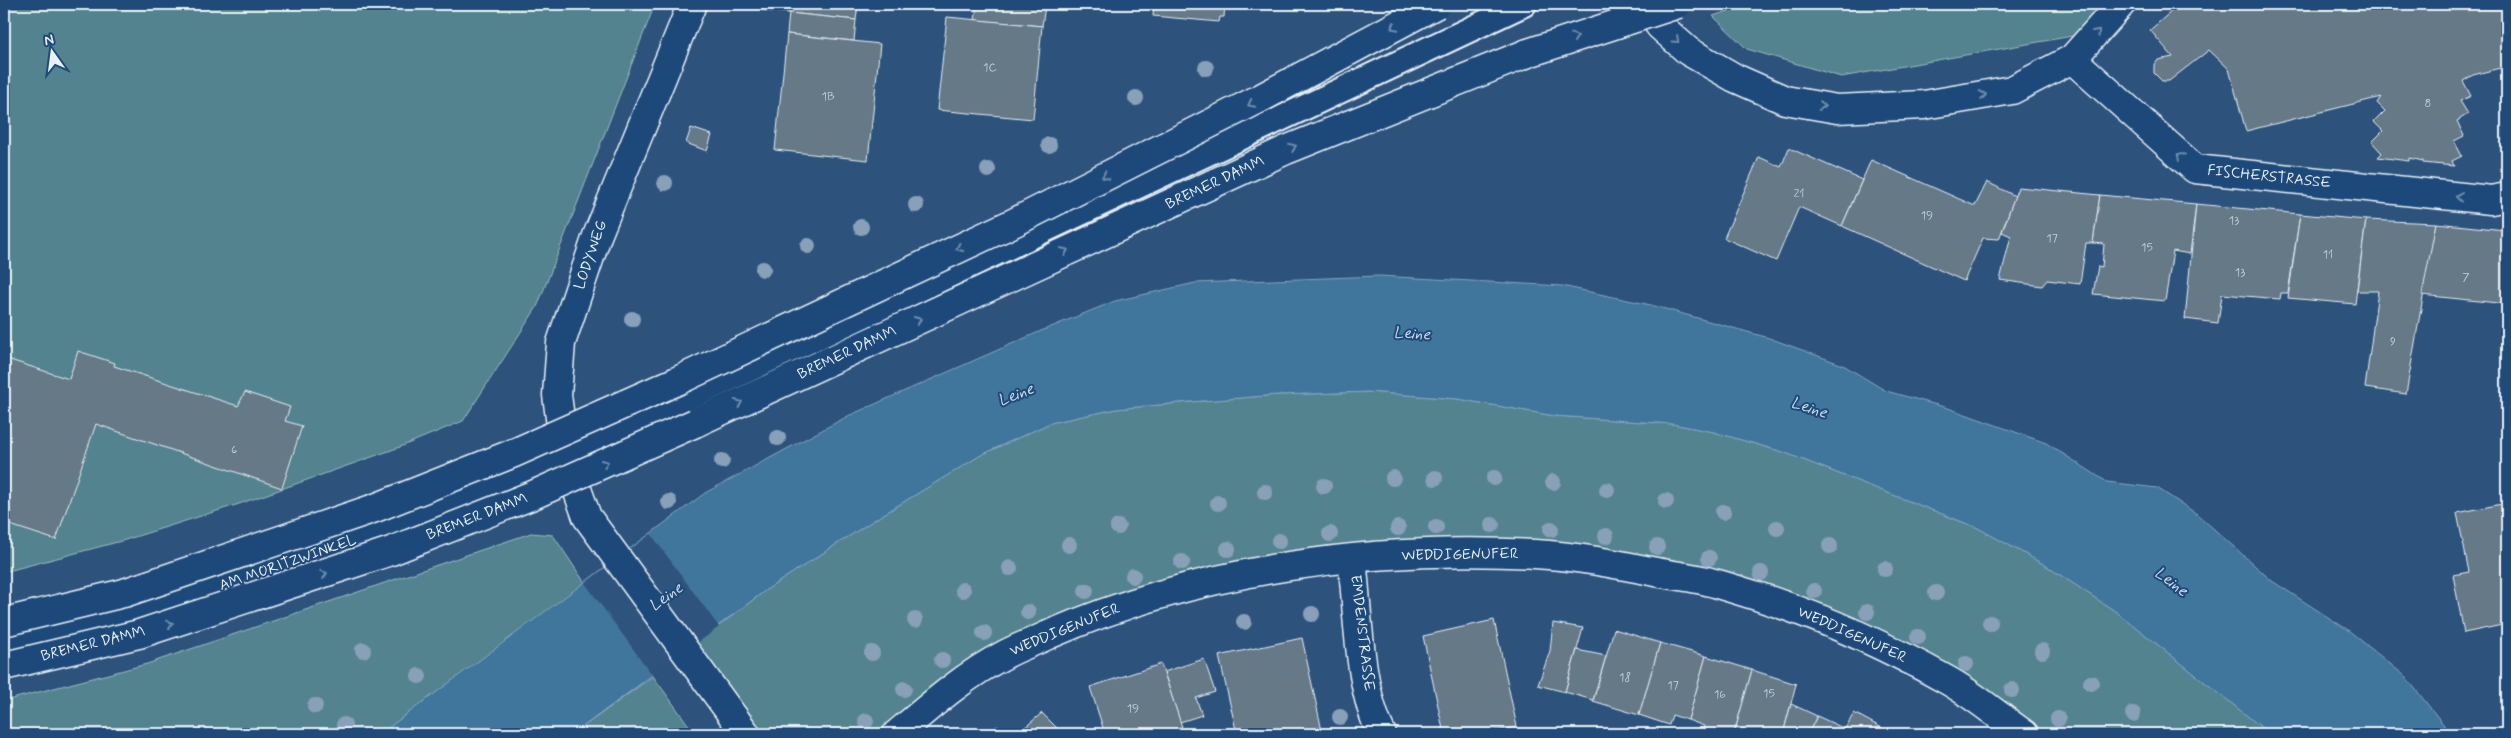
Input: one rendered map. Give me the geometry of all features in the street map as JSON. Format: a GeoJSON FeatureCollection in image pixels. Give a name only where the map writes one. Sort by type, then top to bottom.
{"type":"FeatureCollection","features":[{"type":"Feature","properties":{"kind":"street","name":"LODYWEG"},"geometry":{"type":"LineString","coordinates":[[692,4],[597,236],[561,344],[557,395],[565,456],[587,516],[746,734]]}},
{"type":"Feature","properties":{"kind":"street"},"geometry":{"type":"LineString","coordinates":[[4,622],[124,594],[376,508],[514,453],[677,381],[1020,219],[1259,99],[1437,4]]}},
{"type":"Feature","properties":{"kind":"street"},"geometry":{"type":"LineString","coordinates":[[1644,4],[1660,26],[1688,51],[1735,78],[1785,100],[1836,109],[1924,105],[2012,90],[2072,60],[2121,4]]}},
{"type":"Feature","properties":{"kind":"street","name":"BREMER DAMM"},"geometry":{"type":"LineString","coordinates":[[4,666],[139,634],[257,596],[391,551],[534,495],[695,423],[1286,150],[1528,53],[1678,4]]}},
{"type":"Feature","properties":{"kind":"street","name":"FISCHERSTRASSE"},"geometry":{"type":"LineString","coordinates":[[2072,60],[2195,169],[2490,200],[2507,198]]}},
{"type":"Feature","properties":{"kind":"street","name":"AM MORITZWINKEL"},"geometry":{"type":"LineString","coordinates":[[4,644],[172,603],[274,570],[415,519],[565,456]]}},
{"type":"Feature","properties":{"kind":"street","name":"WEDDIGENUFER"},"geometry":{"type":"LineString","coordinates":[[897,734],[944,694],[1003,655],[1094,616],[1186,588],[1269,569],[1352,559],[1435,554],[1537,554],[1630,567],[1719,584],[1802,612],[1878,644],[1948,680],[2024,734]]}},
{"type":"Feature","properties":{"kind":"street","name":"EMDENSTRASSE"},"geometry":{"type":"LineString","coordinates":[[1352,559],[1363,667],[1375,721],[1382,734]]}},
{"type":"Feature","properties":{"kind":"lane"},"geometry":{"type":"LineString","coordinates":[[565,456],[1524,4]]}},
{"type":"Feature","properties":{"kind":"green space"},"geometry":{"type":"Polygon","coordinates":[[[4,4],[655,4],[537,307],[463,421],[400,447],[239,504],[125,540],[4,572],[4,4]]]}},
{"type":"Feature","properties":{"kind":"green space"},"geometry":{"type":"Polygon","coordinates":[[[1750,4],[2139,4],[2095,32],[1841,77],[1747,49],[1713,16],[1750,4]]]}},
{"type":"Feature","properties":{"kind":"green space"},"geometry":{"type":"Polygon","coordinates":[[[1368,392],[1458,399],[1555,416],[1673,424],[1714,432],[1783,452],[1978,528],[2045,565],[2118,613],[2270,734],[2024,734],[1878,644],[1630,567],[1352,559],[1094,615],[897,734],[746,734],[687,650],[766,590],[877,518],[981,455],[1050,423],[1116,409],[1277,395],[1368,392]]]}},
{"type":"Feature","properties":{"kind":"green space"},"geometry":{"type":"Polygon","coordinates":[[[531,533],[553,535],[585,583],[380,734],[4,734],[4,701],[147,664],[531,533]]]}},
{"type":"Feature","properties":{"kind":"green space"},"geometry":{"type":"Polygon","coordinates":[[[653,676],[695,734],[573,734],[653,676]]]}},
{"type":"Feature","properties":{"kind":"water","name":"Leine"},"geometry":{"type":"Polygon","coordinates":[[[1379,276],[1562,286],[1651,305],[1769,338],[1843,365],[1886,391],[1948,408],[2046,443],[2107,482],[2157,488],[2197,514],[2272,581],[2348,630],[2405,676],[2451,734],[2270,734],[2118,613],[2045,565],[1978,528],[1783,452],[1714,432],[1673,424],[1555,416],[1458,399],[1368,392],[1277,395],[1116,409],[1050,423],[981,455],[877,518],[766,590],[573,734],[380,734],[705,493],[848,416],[1041,331],[1115,301],[1195,283],[1379,276]]]}},
{"type":"Feature","properties":{"kind":"pier"},"geometry":{"type":"Polygon","coordinates":[[[651,534],[719,627],[653,676],[585,583],[651,534]]]}},
{"type":"Feature","properties":{"kind":"building"},"geometry":{"type":"Polygon","coordinates":[[[762,4],[858,4],[856,20],[761,10],[762,4]]]}},
{"type":"Feature","properties":{"kind":"building"},"geometry":{"type":"Polygon","coordinates":[[[977,4],[1045,6],[1042,26],[975,20],[977,4]]]}},
{"type":"Feature","properties":{"kind":"building"},"geometry":{"type":"Polygon","coordinates":[[[1027,4],[1073,4],[1072,8],[1027,4]]]}},
{"type":"Feature","properties":{"kind":"building"},"geometry":{"type":"Polygon","coordinates":[[[1154,4],[1225,4],[1224,17],[1220,17],[1219,22],[1153,16],[1154,4]]]}},
{"type":"Feature","properties":{"kind":"building"},"geometry":{"type":"Polygon","coordinates":[[[2180,4],[2507,4],[2507,97],[2500,68],[2473,75],[2463,81],[2471,96],[2460,101],[2468,114],[2457,121],[2464,136],[2454,141],[2462,156],[2452,161],[2454,166],[2423,163],[2423,161],[2409,158],[2409,161],[2378,157],[2382,153],[2372,142],[2383,131],[2374,122],[2385,111],[2377,103],[2381,97],[2246,131],[2229,69],[2209,50],[2169,81],[2162,81],[2154,73],[2154,66],[2158,60],[2173,57],[2150,30],[2180,4]]]}},
{"type":"Feature","properties":{"kind":"building"},"geometry":{"type":"Polygon","coordinates":[[[789,13],[856,20],[854,41],[787,34],[789,13]]]}},
{"type":"Feature","properties":{"kind":"building"},"geometry":{"type":"Polygon","coordinates":[[[947,17],[1042,26],[1033,119],[937,110],[947,17]]]}},
{"type":"Feature","properties":{"kind":"building"},"geometry":{"type":"Polygon","coordinates":[[[787,34],[880,44],[868,160],[775,150],[787,34]]]}},
{"type":"Feature","properties":{"kind":"building"},"geometry":{"type":"Polygon","coordinates":[[[691,128],[712,135],[707,151],[686,143],[691,128]]]}},
{"type":"Feature","properties":{"kind":"building"},"geometry":{"type":"Polygon","coordinates":[[[1789,148],[1862,180],[1842,226],[1799,207],[1776,261],[1724,238],[1759,157],[1781,167],[1789,148]]]}},
{"type":"Feature","properties":{"kind":"building"},"geometry":{"type":"Polygon","coordinates":[[[1871,160],[1975,206],[1987,182],[2015,196],[1999,239],[1983,238],[1964,281],[1842,226],[1871,160]]]}},
{"type":"Feature","properties":{"kind":"building"},"geometry":{"type":"Polygon","coordinates":[[[2018,187],[2100,195],[2093,243],[2086,243],[2080,284],[2047,280],[2042,286],[2000,280],[2011,236],[2002,232],[2018,187]]]}},
{"type":"Feature","properties":{"kind":"building"},"geometry":{"type":"Polygon","coordinates":[[[2100,195],[2196,204],[2190,254],[2173,251],[2165,301],[2093,294],[2098,266],[2102,267],[2104,244],[2093,243],[2100,195]]]}},
{"type":"Feature","properties":{"kind":"building"},"geometry":{"type":"Polygon","coordinates":[[[2196,204],[2300,214],[2288,293],[2281,293],[2280,299],[2222,294],[2218,323],[2185,319],[2196,204]]]}},
{"type":"Feature","properties":{"kind":"building"},"geometry":{"type":"Polygon","coordinates":[[[2300,214],[2366,220],[2355,304],[2288,298],[2300,214]]]}},
{"type":"Feature","properties":{"kind":"building"},"geometry":{"type":"Polygon","coordinates":[[[2366,220],[2436,223],[2406,394],[2365,388],[2378,291],[2357,291],[2366,220]]]}},
{"type":"Feature","properties":{"kind":"building"},"geometry":{"type":"Polygon","coordinates":[[[2436,223],[2505,230],[2505,238],[2507,237],[2507,304],[2422,295],[2436,223]]]}},
{"type":"Feature","properties":{"kind":"building"},"geometry":{"type":"Polygon","coordinates":[[[78,351],[115,363],[114,366],[238,406],[245,392],[290,407],[285,421],[302,426],[282,488],[96,424],[56,540],[4,523],[4,358],[69,379],[78,351]]]}},
{"type":"Feature","properties":{"kind":"building"},"geometry":{"type":"Polygon","coordinates":[[[2502,504],[2507,529],[2507,624],[2464,633],[2453,575],[2469,572],[2457,513],[2502,504]]]}},
{"type":"Feature","properties":{"kind":"building"},"geometry":{"type":"Polygon","coordinates":[[[1494,620],[1517,727],[1481,734],[1444,734],[1423,636],[1494,620]]]}},
{"type":"Feature","properties":{"kind":"building"},"geometry":{"type":"Polygon","coordinates":[[[1553,623],[1583,628],[1565,692],[1538,685],[1550,651],[1553,623]]]}},
{"type":"Feature","properties":{"kind":"building"},"geometry":{"type":"Polygon","coordinates":[[[1614,629],[1660,643],[1639,715],[1593,701],[1614,629]]]}},
{"type":"Feature","properties":{"kind":"building"},"geometry":{"type":"Polygon","coordinates":[[[1302,638],[1322,731],[1308,734],[1237,734],[1219,656],[1302,638]]]}},
{"type":"Feature","properties":{"kind":"building"},"geometry":{"type":"Polygon","coordinates":[[[1660,643],[1706,656],[1688,720],[1672,715],[1669,725],[1639,715],[1660,643]]]}},
{"type":"Feature","properties":{"kind":"building"},"geometry":{"type":"Polygon","coordinates":[[[1577,650],[1606,656],[1593,700],[1565,692],[1577,650]]]}},
{"type":"Feature","properties":{"kind":"building"},"geometry":{"type":"Polygon","coordinates":[[[1706,656],[1752,670],[1734,734],[1703,734],[1704,726],[1688,720],[1706,656]]]}},
{"type":"Feature","properties":{"kind":"building"},"geometry":{"type":"Polygon","coordinates":[[[1204,659],[1215,692],[1196,698],[1202,715],[1180,722],[1164,672],[1204,659]]]}},
{"type":"Feature","properties":{"kind":"building"},"geometry":{"type":"Polygon","coordinates":[[[1161,664],[1182,727],[1161,734],[1105,734],[1090,687],[1161,664]]]}},
{"type":"Feature","properties":{"kind":"building"},"geometry":{"type":"Polygon","coordinates":[[[1752,670],[1796,684],[1783,734],[1734,734],[1752,670]]]}},
{"type":"Feature","properties":{"kind":"building"},"geometry":{"type":"Polygon","coordinates":[[[1791,704],[1817,716],[1808,734],[1783,734],[1791,704]]]}},
{"type":"Feature","properties":{"kind":"building"},"geometry":{"type":"Polygon","coordinates":[[[1042,713],[1063,734],[1017,734],[1042,713]]]}},
{"type":"Feature","properties":{"kind":"building"},"geometry":{"type":"Polygon","coordinates":[[[1854,713],[1893,734],[1842,734],[1854,713]]]}},
{"type":"Feature","properties":{"kind":"building"},"geometry":{"type":"Polygon","coordinates":[[[1817,716],[1845,729],[1842,734],[1808,734],[1817,716]]]}},
{"type":"Feature","properties":{"kind":"building"},"geometry":{"type":"Polygon","coordinates":[[[997,726],[1004,734],[993,734],[997,726]]]}},
{"type":"Feature","properties":{"kind":"building"},"geometry":{"type":"Polygon","coordinates":[[[1180,728],[1182,734],[1161,734],[1180,728]]]}},
{"type":"Feature","properties":{"kind":"building"},"geometry":{"type":"Polygon","coordinates":[[[1895,729],[1905,734],[1893,734],[1895,729]]]}}]}
